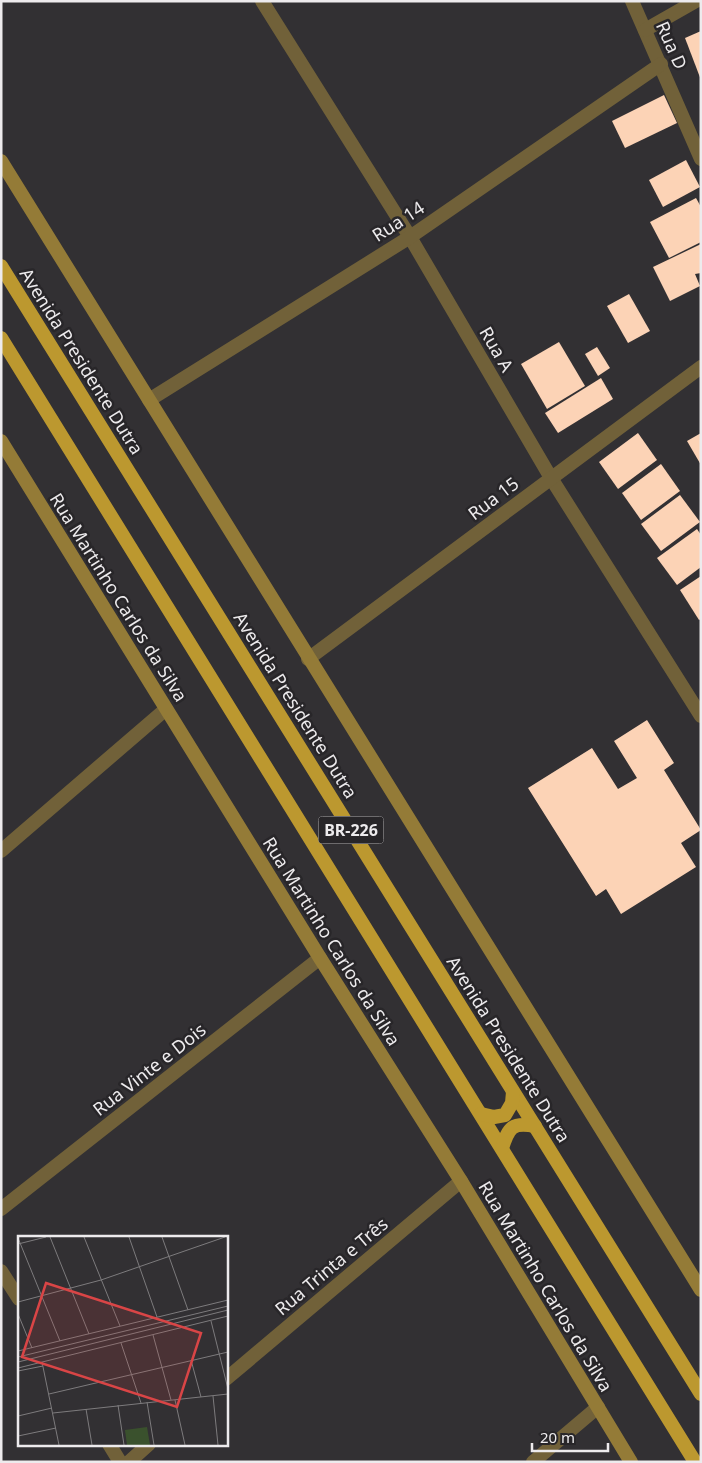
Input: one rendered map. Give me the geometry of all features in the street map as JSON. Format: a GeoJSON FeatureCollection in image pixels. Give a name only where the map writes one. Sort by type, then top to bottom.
{"type":"FeatureCollection","features":[{"type":"Feature","properties":{"kind":"highway","name":"Avenida Presidente Dutra"},"geometry":{"type":"LineString","coordinates":[[1,266],[701,1394]]}},
{"type":"Feature","properties":{"kind":"highway","name":"BR-226"},"geometry":{"type":"LineString","coordinates":[[1,338],[695,1462]]}},
{"type":"Feature","properties":{"kind":"highway"},"geometry":{"type":"LineString","coordinates":[[481,1114],[494,1117],[505,1115],[512,1103],[514,1092]]}},
{"type":"Feature","properties":{"kind":"highway"},"geometry":{"type":"LineString","coordinates":[[502,1148],[507,1134],[512,1127],[522,1124],[535,1126]]}},
{"type":"Feature","properties":{"kind":"main road"},"geometry":{"type":"LineString","coordinates":[[1,161],[308,659],[698,1281]]}},
{"type":"Feature","properties":{"kind":"main road","name":"Rua Martinho Carlos da Silva"},"geometry":{"type":"LineString","coordinates":[[1,441],[320,958],[461,1182],[631,1462]]}},
{"type":"Feature","properties":{"kind":"street","name":"Rua D"},"geometry":{"type":"LineString","coordinates":[[632,1],[701,159]]}},
{"type":"Feature","properties":{"kind":"street"},"geometry":{"type":"LineString","coordinates":[[645,30],[696,1]]}},
{"type":"Feature","properties":{"kind":"street","name":"Rua A"},"geometry":{"type":"LineString","coordinates":[[266,3],[410,237],[551,478],[701,716]]}},
{"type":"Feature","properties":{"kind":"street","name":"Rua 14"},"geometry":{"type":"LineString","coordinates":[[148,400],[410,237],[660,64]]}},
{"type":"Feature","properties":{"kind":"street","name":"Rua 15"},"geometry":{"type":"LineString","coordinates":[[308,659],[701,367]]}},
{"type":"Feature","properties":{"kind":"street"},"geometry":{"type":"LineString","coordinates":[[1,851],[166,709]]}},
{"type":"Feature","properties":{"kind":"street","name":"Rua Vinte e Dois"},"geometry":{"type":"LineString","coordinates":[[1,1209],[320,958]]}},
{"type":"Feature","properties":{"kind":"street","name":"Rua Trinta e Três"},"geometry":{"type":"LineString","coordinates":[[228,1377],[461,1182]]}},
{"type":"Feature","properties":{"kind":"street"},"geometry":{"type":"LineString","coordinates":[[1,1271],[18,1297]]}},
{"type":"Feature","properties":{"kind":"street"},"geometry":{"type":"LineString","coordinates":[[533,1462],[598,1407]]}},
{"type":"Feature","properties":{"kind":"street"},"geometry":{"type":"LineString","coordinates":[[110,1446],[120,1462]]}},
{"type":"Feature","properties":{"kind":"street"},"geometry":{"type":"LineString","coordinates":[[129,1462],[147,1446]]}},
{"type":"Feature","properties":{"kind":"building"},"geometry":{"type":"Polygon","coordinates":[[[701,31],[701,80],[685,38],[701,31]]]}},
{"type":"Feature","properties":{"kind":"building"},"geometry":{"type":"Polygon","coordinates":[[[664,95],[677,123],[625,148],[612,121],[664,95]]]}},
{"type":"Feature","properties":{"kind":"building"},"geometry":{"type":"Polygon","coordinates":[[[686,160],[700,187],[663,207],[649,180],[686,160]]]}},
{"type":"Feature","properties":{"kind":"building"},"geometry":{"type":"Polygon","coordinates":[[[696,198],[701,207],[701,242],[669,258],[650,222],[696,198]]]}},
{"type":"Feature","properties":{"kind":"building"},"geometry":{"type":"Polygon","coordinates":[[[701,244],[701,273],[695,274],[700,286],[670,301],[653,267],[701,244]]]}},
{"type":"Feature","properties":{"kind":"building"},"geometry":{"type":"Polygon","coordinates":[[[629,294],[650,331],[628,343],[607,306],[629,294]]]}},
{"type":"Feature","properties":{"kind":"building"},"geometry":{"type":"Polygon","coordinates":[[[559,342],[585,386],[547,409],[521,364],[559,342]]]}},
{"type":"Feature","properties":{"kind":"building"},"geometry":{"type":"Polygon","coordinates":[[[597,347],[610,368],[598,376],[585,354],[597,347]]]}},
{"type":"Feature","properties":{"kind":"building"},"geometry":{"type":"Polygon","coordinates":[[[601,378],[613,399],[558,433],[545,413],[601,378]]]}},
{"type":"Feature","properties":{"kind":"building"},"geometry":{"type":"Polygon","coordinates":[[[638,433],[657,460],[618,489],[599,462],[638,433]]]}},
{"type":"Feature","properties":{"kind":"building"},"geometry":{"type":"Polygon","coordinates":[[[701,433],[701,465],[687,441],[701,433]]]}},
{"type":"Feature","properties":{"kind":"building"},"geometry":{"type":"Polygon","coordinates":[[[661,464],[680,491],[641,520],[622,493],[661,464]]]}},
{"type":"Feature","properties":{"kind":"building"},"geometry":{"type":"Polygon","coordinates":[[[680,495],[700,522],[661,551],[641,524],[680,495]]]}},
{"type":"Feature","properties":{"kind":"building"},"geometry":{"type":"Polygon","coordinates":[[[697,529],[701,535],[701,567],[677,585],[657,558],[697,529]]]}},
{"type":"Feature","properties":{"kind":"building"},"geometry":{"type":"Polygon","coordinates":[[[701,576],[701,619],[699,620],[680,590],[701,576]]]}},
{"type":"Feature","properties":{"kind":"building"},"geometry":{"type":"Polygon","coordinates":[[[647,720],[674,763],[664,770],[701,830],[681,843],[696,867],[621,914],[606,889],[596,896],[528,788],[592,748],[618,789],[637,778],[614,741],[647,720]]]}}]}
